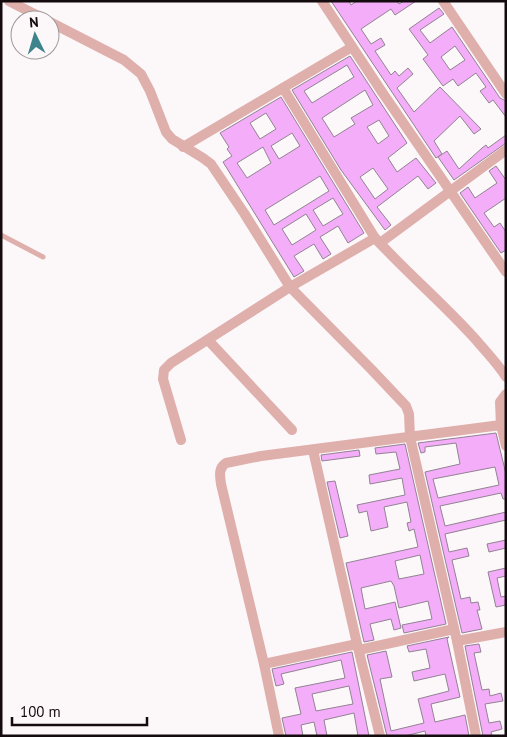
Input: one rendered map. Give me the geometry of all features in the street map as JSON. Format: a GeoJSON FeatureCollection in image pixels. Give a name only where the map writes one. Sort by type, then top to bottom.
{"type":"FeatureCollection","features":[{"type":"Feature","properties":{"kind":"street"},"geometry":{"type":"LineString","coordinates":[[322,1],[506,272]]}},
{"type":"Feature","properties":{"kind":"street"},"geometry":{"type":"LineString","coordinates":[[443,1],[506,94]]}},
{"type":"Feature","properties":{"kind":"street"},"geometry":{"type":"LineString","coordinates":[[15,3],[28,10]]}},
{"type":"Feature","properties":{"kind":"street"},"geometry":{"type":"LineString","coordinates":[[60,27],[124,60],[141,74],[150,91],[166,132],[172,140],[203,158],[218,173],[290,288],[401,399],[410,414],[410,437],[457,641],[476,736]]}},
{"type":"Feature","properties":{"kind":"street"},"geometry":{"type":"LineString","coordinates":[[183,147],[352,47]]}},
{"type":"Feature","properties":{"kind":"street"},"geometry":{"type":"LineString","coordinates":[[283,88],[378,240],[394,259],[452,314],[498,365],[506,377]]}},
{"type":"Feature","properties":{"kind":"street"},"geometry":{"type":"LineString","coordinates":[[181,440],[163,379],[164,370],[171,363],[290,288],[378,240],[506,150]]}},
{"type":"Feature","properties":{"kind":"street"},"geometry":{"type":"LineString","coordinates":[[208,340],[292,430]]}},
{"type":"Feature","properties":{"kind":"street"},"geometry":{"type":"LineString","coordinates":[[506,394],[500,402],[501,425],[506,446]]}},
{"type":"Feature","properties":{"kind":"street"},"geometry":{"type":"LineString","coordinates":[[279,736],[264,664],[221,484],[220,472],[223,465],[226,462],[501,425]]}},
{"type":"Feature","properties":{"kind":"street"},"geometry":{"type":"LineString","coordinates":[[313,450],[380,736]]}},
{"type":"Feature","properties":{"kind":"street"},"geometry":{"type":"LineString","coordinates":[[264,664],[454,629]]}},
{"type":"Feature","properties":{"kind":"street"},"geometry":{"type":"LineString","coordinates":[[457,641],[506,632]]}},
{"type":"Feature","properties":{"kind":"lane"},"geometry":{"type":"LineString","coordinates":[[1,234],[43,257]]}},
{"type":"Feature","properties":{"kind":"building"},"geometry":{"type":"Polygon","coordinates":[[[331,1],[349,1],[351,5],[357,1],[397,1],[399,4],[404,1],[416,1],[395,15],[391,9],[361,29],[371,44],[381,38],[385,45],[375,51],[391,75],[395,71],[399,76],[408,68],[413,74],[397,88],[414,112],[440,87],[481,129],[474,134],[460,116],[434,141],[442,154],[436,158],[331,1]]]}},
{"type":"Feature","properties":{"kind":"building"},"geometry":{"type":"Polygon","coordinates":[[[439,8],[444,14],[420,30],[430,43],[452,27],[500,98],[506,101],[506,117],[493,100],[489,103],[480,91],[486,87],[476,73],[458,86],[453,79],[443,86],[423,59],[428,55],[409,29],[439,8]],[[455,46],[441,57],[450,70],[465,60],[455,46]]]}},
{"type":"Feature","properties":{"kind":"building"},"geometry":{"type":"Polygon","coordinates":[[[350,56],[407,143],[388,158],[397,172],[416,158],[436,183],[428,189],[418,176],[377,207],[391,225],[385,230],[341,170],[292,90],[350,56]],[[347,65],[304,91],[312,103],[354,77],[347,65]],[[365,90],[322,118],[334,137],[355,124],[351,118],[373,105],[365,90]],[[379,120],[367,127],[378,144],[389,136],[379,120]],[[373,168],[360,177],[375,199],[388,189],[373,168]]]}},
{"type":"Feature","properties":{"kind":"building"},"geometry":{"type":"Polygon","coordinates":[[[281,97],[364,233],[348,243],[338,226],[320,237],[331,254],[323,259],[314,244],[294,256],[304,271],[294,277],[223,162],[232,156],[227,149],[229,147],[220,133],[281,97]],[[266,113],[250,123],[260,139],[276,129],[266,113]],[[292,133],[271,146],[279,159],[300,146],[292,133]],[[263,147],[237,163],[247,178],[271,163],[263,147]],[[320,176],[265,210],[274,225],[329,191],[320,176]],[[333,198],[313,210],[323,226],[343,214],[333,198]],[[306,214],[282,229],[292,245],[316,230],[306,214]]]}},
{"type":"Feature","properties":{"kind":"building"},"geometry":{"type":"Polygon","coordinates":[[[506,135],[506,143],[454,180],[438,157],[447,151],[459,169],[486,145],[488,148],[506,135]]]}},
{"type":"Feature","properties":{"kind":"building"},"geometry":{"type":"Polygon","coordinates":[[[496,166],[506,180],[506,198],[484,213],[494,227],[500,223],[506,232],[506,250],[501,253],[460,193],[468,187],[475,198],[497,183],[489,171],[496,166]]]}},
{"type":"Feature","properties":{"kind":"building"},"geometry":{"type":"Polygon","coordinates":[[[496,433],[506,474],[506,499],[503,499],[501,493],[440,506],[445,526],[506,512],[506,520],[445,534],[449,552],[467,548],[469,556],[452,560],[461,599],[470,597],[471,603],[478,602],[480,610],[477,610],[482,629],[462,633],[425,472],[460,464],[456,443],[425,447],[425,452],[421,453],[418,443],[496,433]],[[495,467],[433,479],[438,498],[499,485],[495,467]]]}},
{"type":"Feature","properties":{"kind":"building"},"geometry":{"type":"Polygon","coordinates":[[[405,444],[446,624],[404,633],[402,625],[432,619],[428,601],[399,608],[391,581],[361,588],[365,609],[395,602],[401,628],[394,630],[391,619],[370,624],[374,640],[364,642],[346,563],[418,547],[414,529],[409,531],[407,523],[411,522],[407,502],[384,507],[388,527],[371,531],[367,511],[359,513],[357,505],[405,495],[402,478],[370,484],[369,475],[400,469],[396,452],[376,454],[375,448],[405,444]],[[420,555],[395,561],[399,579],[424,574],[420,555]]]}},
{"type":"Feature","properties":{"kind":"building"},"geometry":{"type":"Polygon","coordinates":[[[359,450],[360,456],[322,461],[321,455],[359,450]]]}},
{"type":"Feature","properties":{"kind":"building"},"geometry":{"type":"Polygon","coordinates":[[[335,481],[348,536],[340,538],[327,482],[335,481]]]}},
{"type":"Feature","properties":{"kind":"building"},"geometry":{"type":"Polygon","coordinates":[[[506,540],[506,548],[489,552],[487,544],[506,540]]]}},
{"type":"Feature","properties":{"kind":"building"},"geometry":{"type":"Polygon","coordinates":[[[506,568],[506,576],[497,578],[501,597],[506,596],[506,605],[496,607],[488,572],[506,568]]]}},
{"type":"Feature","properties":{"kind":"building"},"geometry":{"type":"Polygon","coordinates":[[[449,637],[447,639],[460,697],[431,704],[435,722],[465,715],[469,736],[426,736],[425,731],[405,736],[387,736],[367,655],[386,651],[392,677],[380,679],[391,731],[424,723],[418,699],[449,691],[445,674],[414,681],[412,672],[430,668],[426,649],[409,652],[407,646],[449,637]]]}},
{"type":"Feature","properties":{"kind":"building"},"geometry":{"type":"Polygon","coordinates":[[[479,644],[481,652],[474,653],[482,690],[489,689],[490,696],[501,693],[503,701],[485,704],[489,723],[500,721],[502,729],[491,732],[492,736],[483,736],[465,646],[479,644]]]}},
{"type":"Feature","properties":{"kind":"building"},"geometry":{"type":"Polygon","coordinates":[[[352,652],[369,736],[358,736],[354,713],[324,720],[327,736],[317,736],[314,722],[301,725],[303,736],[286,736],[282,718],[301,714],[295,688],[345,678],[341,660],[281,674],[284,684],[276,686],[272,669],[352,652]],[[349,686],[312,694],[316,711],[353,704],[349,686]]]}}]}
